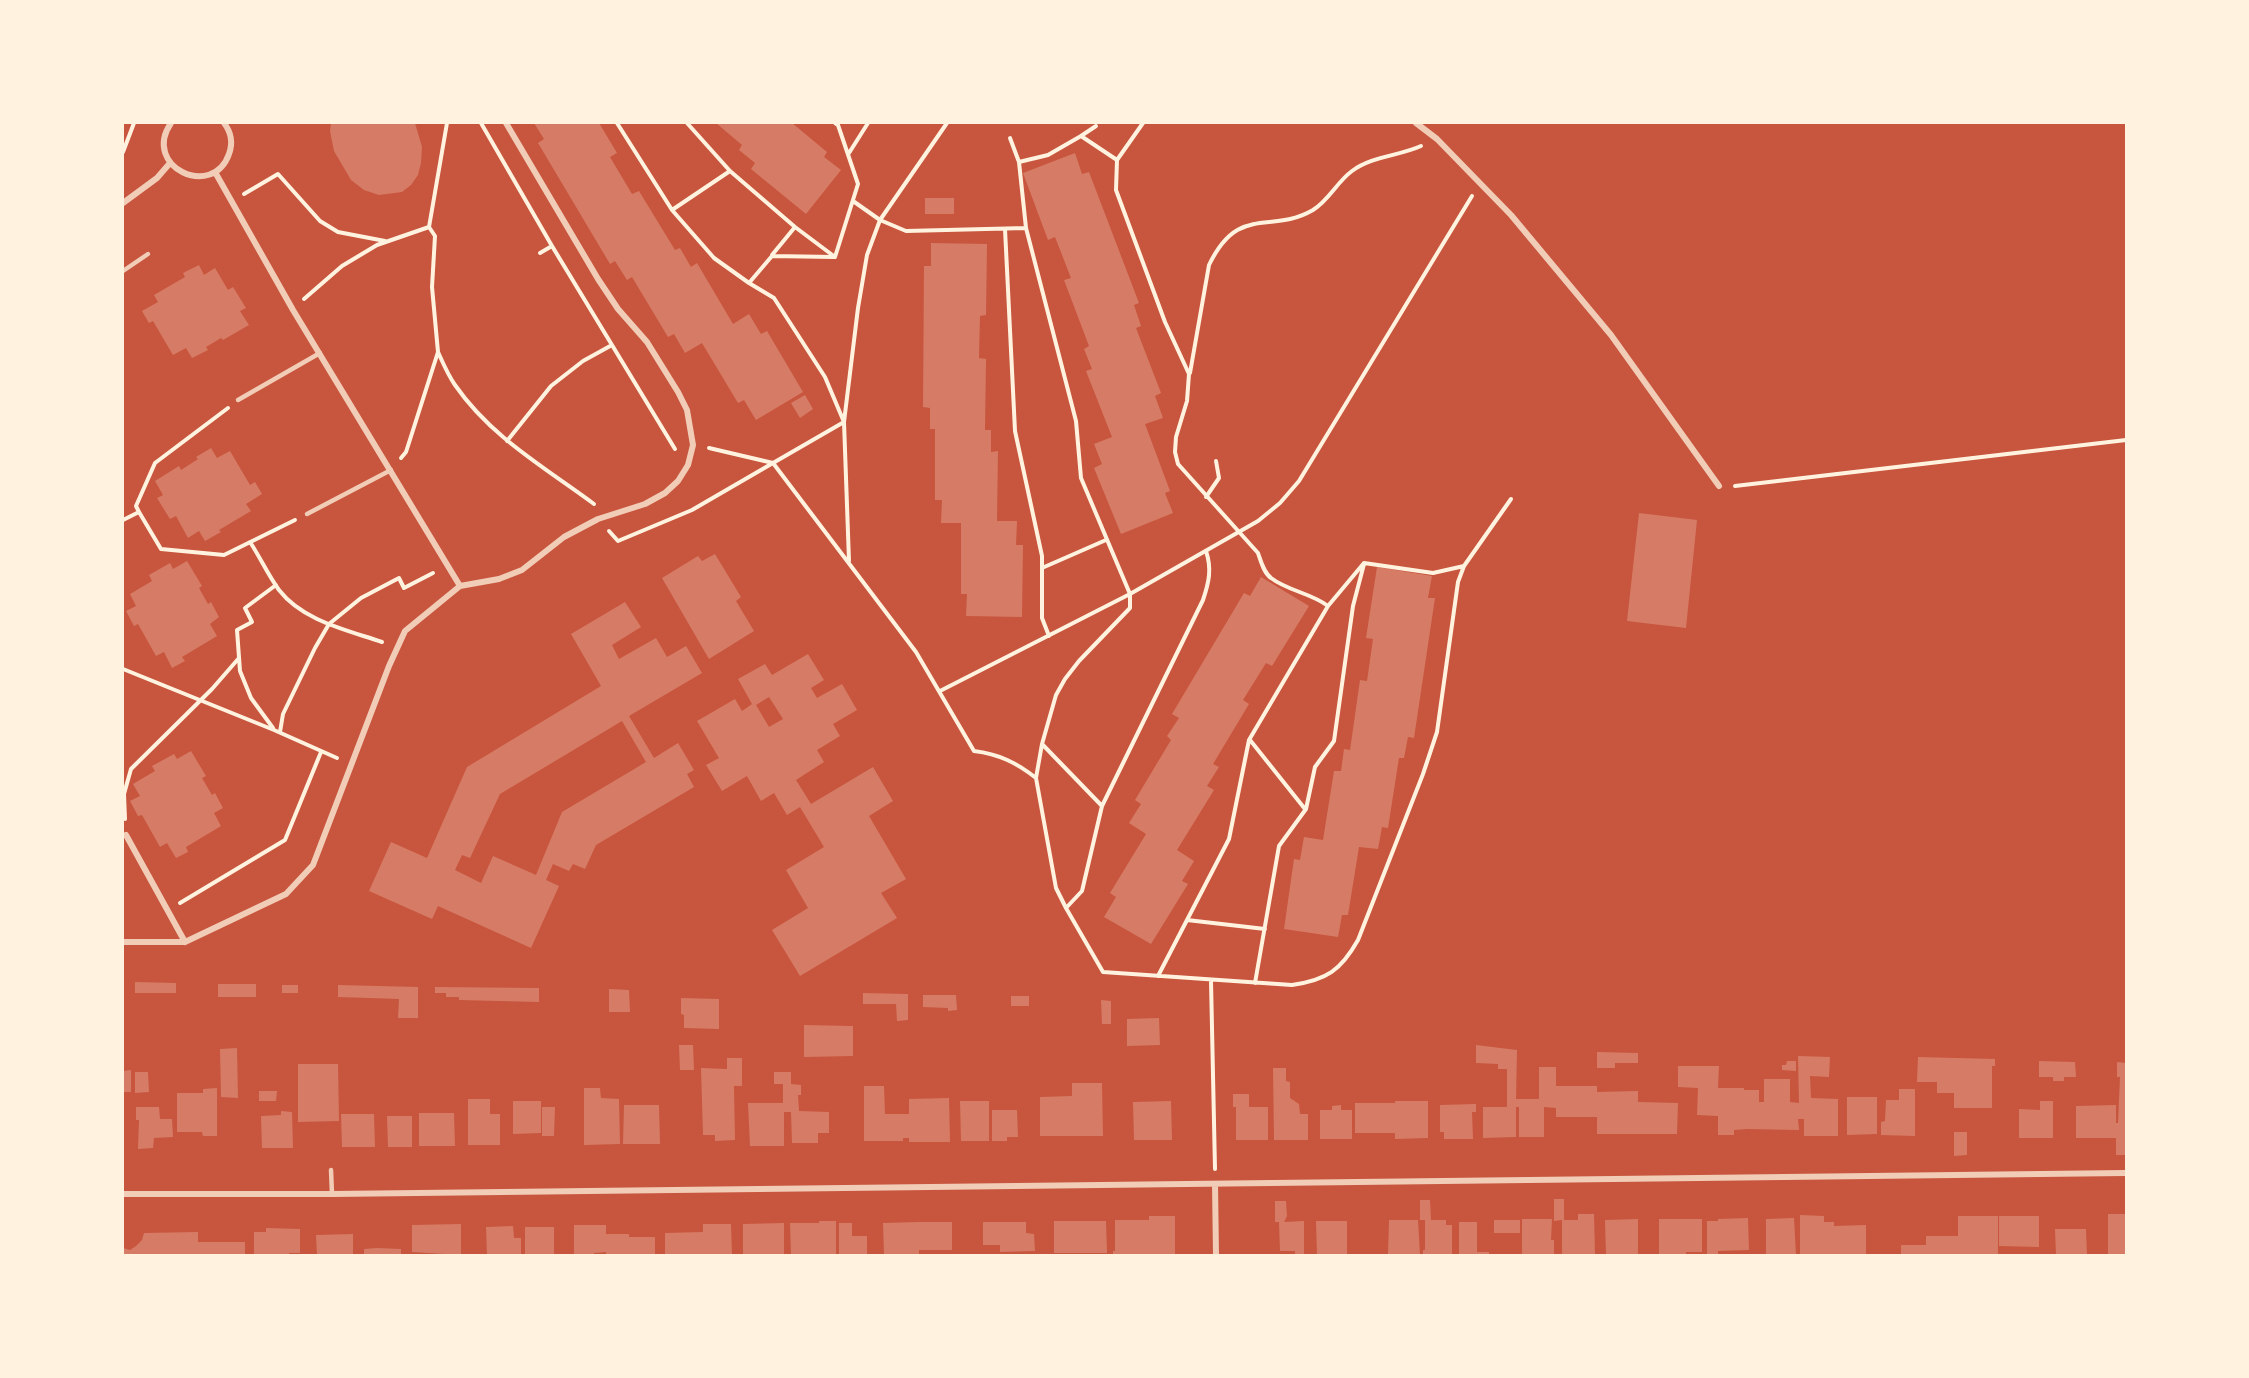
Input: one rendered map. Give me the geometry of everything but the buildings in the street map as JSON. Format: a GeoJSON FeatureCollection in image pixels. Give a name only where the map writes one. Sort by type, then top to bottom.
{"type":"FeatureCollection","features":[{"type":"Feature","properties":{"kind":"street"},"geometry":{"type":"LineString","coordinates":[[171,123],[164,145],[170,163],[186,174],[196,177],[215,172],[227,159],[231,142],[227,124]]}},
{"type":"Feature","properties":{"kind":"street"},"geometry":{"type":"LineString","coordinates":[[123,942],[185,942],[286,894],[313,865],[405,631],[460,586],[499,579],[522,570],[564,537],[598,519],[645,504],[665,493],[678,481],[688,465],[693,444],[692,430],[687,410],[678,392],[647,342],[618,309],[598,279],[506,123]]}},
{"type":"Feature","properties":{"kind":"street"},"geometry":{"type":"LineString","coordinates":[[1416,123],[1437,139],[1511,215],[1611,335],[1719,486]]}},
{"type":"Feature","properties":{"kind":"street"},"geometry":{"type":"LineString","coordinates":[[123,204],[157,178],[170,163]]}},
{"type":"Feature","properties":{"kind":"street"},"geometry":{"type":"LineString","coordinates":[[215,172],[293,310],[460,586]]}},
{"type":"Feature","properties":{"kind":"street"},"geometry":{"type":"LineString","coordinates":[[126,835],[185,942]]}},
{"type":"Feature","properties":{"kind":"street"},"geometry":{"type":"LineString","coordinates":[[123,1194],[332,1194],[2126,1173]]}},
{"type":"Feature","properties":{"kind":"street"},"geometry":{"type":"LineString","coordinates":[[1215,1184],[1216,1255]]}},
{"type":"Feature","properties":{"kind":"lane"},"geometry":{"type":"LineString","coordinates":[[123,271],[147,254]]}},
{"type":"Feature","properties":{"kind":"lane"},"geometry":{"type":"LineString","coordinates":[[238,400],[320,353]]}},
{"type":"Feature","properties":{"kind":"lane"},"geometry":{"type":"LineString","coordinates":[[307,514],[391,470]]}},
{"type":"Feature","properties":{"kind":"lane"},"geometry":{"type":"LineString","coordinates":[[331,1170],[332,1194]]}},
{"type":"Feature","properties":{"kind":"path"},"geometry":{"type":"LineString","coordinates":[[123,152],[134,123]]}},
{"type":"Feature","properties":{"kind":"path"},"geometry":{"type":"LineString","coordinates":[[447,123],[429,227],[435,236],[432,287],[438,352],[454,383],[474,410],[507,441],[594,504],[598,519],[618,541],[692,510],[773,463],[916,652],[975,751],[1003,758],[1036,778]]}},
{"type":"Feature","properties":{"kind":"path"},"geometry":{"type":"LineString","coordinates":[[617,123],[672,210],[714,258],[774,298],[825,377],[844,422]]}},
{"type":"Feature","properties":{"kind":"path"},"geometry":{"type":"LineString","coordinates":[[687,123],[730,171],[795,227],[835,257]]}},
{"type":"Feature","properties":{"kind":"path"},"geometry":{"type":"LineString","coordinates":[[835,123],[858,184],[835,257]]}},
{"type":"Feature","properties":{"kind":"path"},"geometry":{"type":"LineString","coordinates":[[848,153],[868,123]]}},
{"type":"Feature","properties":{"kind":"path"},"geometry":{"type":"LineString","coordinates":[[849,562],[844,422],[867,255],[880,220],[947,123]]}},
{"type":"Feature","properties":{"kind":"path"},"geometry":{"type":"LineString","coordinates":[[1143,123],[1117,160],[1116,190],[1165,322],[1190,374]]}},
{"type":"Feature","properties":{"kind":"path"},"geometry":{"type":"LineString","coordinates":[[1019,162],[1048,155],[1096,126]]}},
{"type":"Feature","properties":{"kind":"path"},"geometry":{"type":"LineString","coordinates":[[1081,136],[1117,160]]}},
{"type":"Feature","properties":{"kind":"path"},"geometry":{"type":"LineString","coordinates":[[1010,138],[1019,162],[1026,228],[1076,421],[1081,478],[1130,594],[1130,608],[1079,661],[1056,695],[1042,744],[1036,778],[1056,888],[1103,972],[1292,985],[1325,977],[1347,959],[1358,940],[1423,774],[1437,732],[1458,582],[1464,566],[1511,499]]}},
{"type":"Feature","properties":{"kind":"path"},"geometry":{"type":"LineString","coordinates":[[1328,606],[1320,600],[1271,578],[1263,568],[1258,553],[1178,464],[1175,452],[1176,437],[1187,401],[1209,265],[1214,254],[1234,232],[1245,225],[1286,219],[1311,211],[1324,202],[1339,182],[1354,170],[1392,154],[1408,152],[1437,139]]}},
{"type":"Feature","properties":{"kind":"path"},"geometry":{"type":"LineString","coordinates":[[672,210],[730,171]]}},
{"type":"Feature","properties":{"kind":"path"},"geometry":{"type":"LineString","coordinates":[[233,201],[278,174],[320,220],[338,232],[387,241]]}},
{"type":"Feature","properties":{"kind":"path"},"geometry":{"type":"LineString","coordinates":[[940,691],[1130,594],[1258,521],[1280,503],[1299,481],[1481,182]]}},
{"type":"Feature","properties":{"kind":"path"},"geometry":{"type":"LineString","coordinates":[[853,201],[880,220],[906,231],[1026,228]]}},
{"type":"Feature","properties":{"kind":"path"},"geometry":{"type":"LineString","coordinates":[[293,310],[320,283],[342,266],[377,245],[429,227]]}},
{"type":"Feature","properties":{"kind":"path"},"geometry":{"type":"LineString","coordinates":[[749,283],[795,227]]}},
{"type":"Feature","properties":{"kind":"path"},"geometry":{"type":"LineString","coordinates":[[1005,229],[1015,431],[1042,556],[1042,618],[1049,636]]}},
{"type":"Feature","properties":{"kind":"path"},"geometry":{"type":"LineString","coordinates":[[540,253],[552,246]]}},
{"type":"Feature","properties":{"kind":"path"},"geometry":{"type":"LineString","coordinates":[[772,256],[835,257]]}},
{"type":"Feature","properties":{"kind":"path"},"geometry":{"type":"LineString","coordinates":[[507,441],[551,386],[583,360],[612,345]]}},
{"type":"Feature","properties":{"kind":"path"},"geometry":{"type":"LineString","coordinates":[[391,470],[406,452],[438,352]]}},
{"type":"Feature","properties":{"kind":"path"},"geometry":{"type":"LineString","coordinates":[[238,400],[156,463],[136,506],[161,549],[224,555],[307,514]]}},
{"type":"Feature","properties":{"kind":"path"},"geometry":{"type":"LineString","coordinates":[[1719,486],[1736,486],[2126,440]]}},
{"type":"Feature","properties":{"kind":"path"},"geometry":{"type":"LineString","coordinates":[[1206,497],[1219,478],[1216,461]]}},
{"type":"Feature","properties":{"kind":"path"},"geometry":{"type":"LineString","coordinates":[[123,520],[139,512]]}},
{"type":"Feature","properties":{"kind":"path"},"geometry":{"type":"LineString","coordinates":[[1042,568],[1106,540]]}},
{"type":"Feature","properties":{"kind":"path"},"geometry":{"type":"LineString","coordinates":[[250,542],[280,591],[307,614],[329,624],[398,647]]}},
{"type":"Feature","properties":{"kind":"path"},"geometry":{"type":"LineString","coordinates":[[1066,908],[1082,891],[1102,806],[1203,600],[1209,583],[1210,564],[1206,551]]}},
{"type":"Feature","properties":{"kind":"path"},"geometry":{"type":"LineString","coordinates":[[1364,563],[1433,573],[1464,566]]}},
{"type":"Feature","properties":{"kind":"path"},"geometry":{"type":"LineString","coordinates":[[1158,976],[1229,839],[1249,740],[1328,606],[1364,563]]}},
{"type":"Feature","properties":{"kind":"path"},"geometry":{"type":"LineString","coordinates":[[1255,983],[1279,846],[1306,809],[1315,767],[1334,741],[1353,606],[1364,563]]}},
{"type":"Feature","properties":{"kind":"path"},"geometry":{"type":"LineString","coordinates":[[277,731],[315,648],[329,624],[361,598],[399,578],[404,588],[448,565]]}},
{"type":"Feature","properties":{"kind":"path"},"geometry":{"type":"LineString","coordinates":[[276,585],[245,608],[252,622],[237,630],[240,670],[251,698],[277,731]]}},
{"type":"Feature","properties":{"kind":"path"},"geometry":{"type":"LineString","coordinates":[[126,835],[124,794],[131,769],[239,658]]}},
{"type":"Feature","properties":{"kind":"path"},"geometry":{"type":"LineString","coordinates":[[123,669],[201,699],[321,752],[285,840],[168,910]]}},
{"type":"Feature","properties":{"kind":"path"},"geometry":{"type":"LineString","coordinates":[[1249,740],[1306,809]]}},
{"type":"Feature","properties":{"kind":"path"},"geometry":{"type":"LineString","coordinates":[[1042,744],[1102,806]]}},
{"type":"Feature","properties":{"kind":"path"},"geometry":{"type":"LineString","coordinates":[[1187,920],[1265,929]]}},
{"type":"Feature","properties":{"kind":"path"},"geometry":{"type":"LineString","coordinates":[[1211,981],[1215,1184]]}}]}
